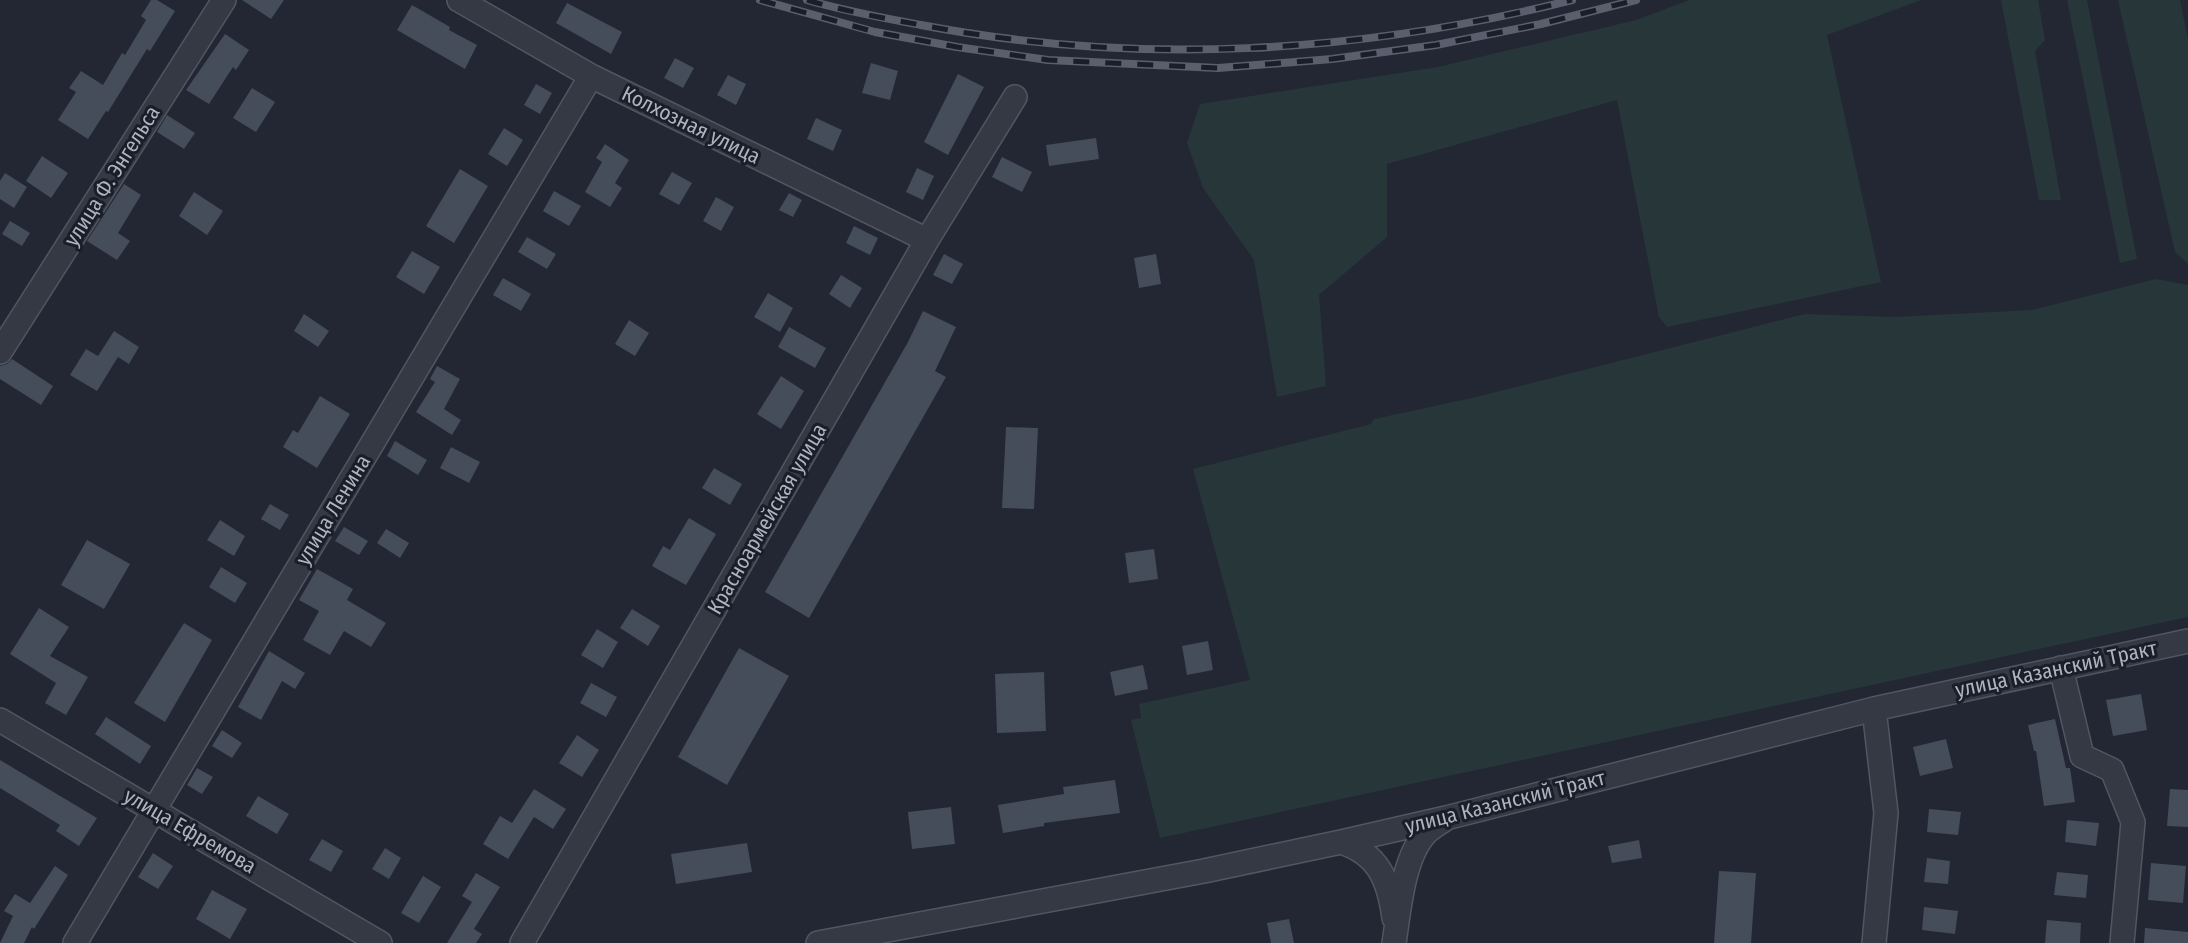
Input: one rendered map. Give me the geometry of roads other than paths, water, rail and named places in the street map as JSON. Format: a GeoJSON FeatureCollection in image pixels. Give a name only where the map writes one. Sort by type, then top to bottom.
{"type":"FeatureCollection","features":[{"type":"Feature","properties":{"kind":"street","name":"улица Ф. Энгельса"},"geometry":{"type":"LineString","coordinates":[[0,352],[224,0]]}},
{"type":"Feature","properties":{"kind":"street","name":"Колхозная улица"},"geometry":{"type":"LineString","coordinates":[[459,0],[591,76],[927,240]]}},
{"type":"Feature","properties":{"kind":"street","name":"улица Ленина"},"geometry":{"type":"LineString","coordinates":[[75,943],[591,76]]}},
{"type":"Feature","properties":{"kind":"street","name":"Красноармейская улица"},"geometry":{"type":"LineString","coordinates":[[522,943],[927,240],[1015,97]]}},
{"type":"Feature","properties":{"kind":"street","name":"улица Казанский Тракт"},"geometry":{"type":"LineString","coordinates":[[818,943],[1204,871],[1341,842],[1446,818],[1874,709],[2188,641]]}},
{"type":"Feature","properties":{"kind":"street"},"geometry":{"type":"LineString","coordinates":[[2061,668],[2082,756],[2112,769],[2133,822],[2122,943]]}},
{"type":"Feature","properties":{"kind":"street"},"geometry":{"type":"LineString","coordinates":[[1874,709],[1886,813],[1874,943]]}},
{"type":"Feature","properties":{"kind":"street","name":"улица Ефремова"},"geometry":{"type":"LineString","coordinates":[[0,720],[380,943]]}},
{"type":"Feature","properties":{"kind":"street"},"geometry":{"type":"LineString","coordinates":[[1395,937],[1414,850],[1426,834],[1446,818]]}},
{"type":"Feature","properties":{"kind":"street"},"geometry":{"type":"LineString","coordinates":[[1341,842],[1354,846],[1367,855],[1382,873],[1391,894],[1395,937]]}},
{"type":"Feature","properties":{"kind":"railway"},"geometry":{"type":"LineString","coordinates":[[760,0],[875,32],[957,47],[1048,60],[1218,68],[1332,59],[1436,45],[1541,24],[1636,0]]}},
{"type":"Feature","properties":{"kind":"railway"},"geometry":{"type":"LineString","coordinates":[[807,0],[878,17],[1002,38],[1083,46],[1165,49],[1247,48],[1329,42],[1411,32],[1572,0]]}}]}
